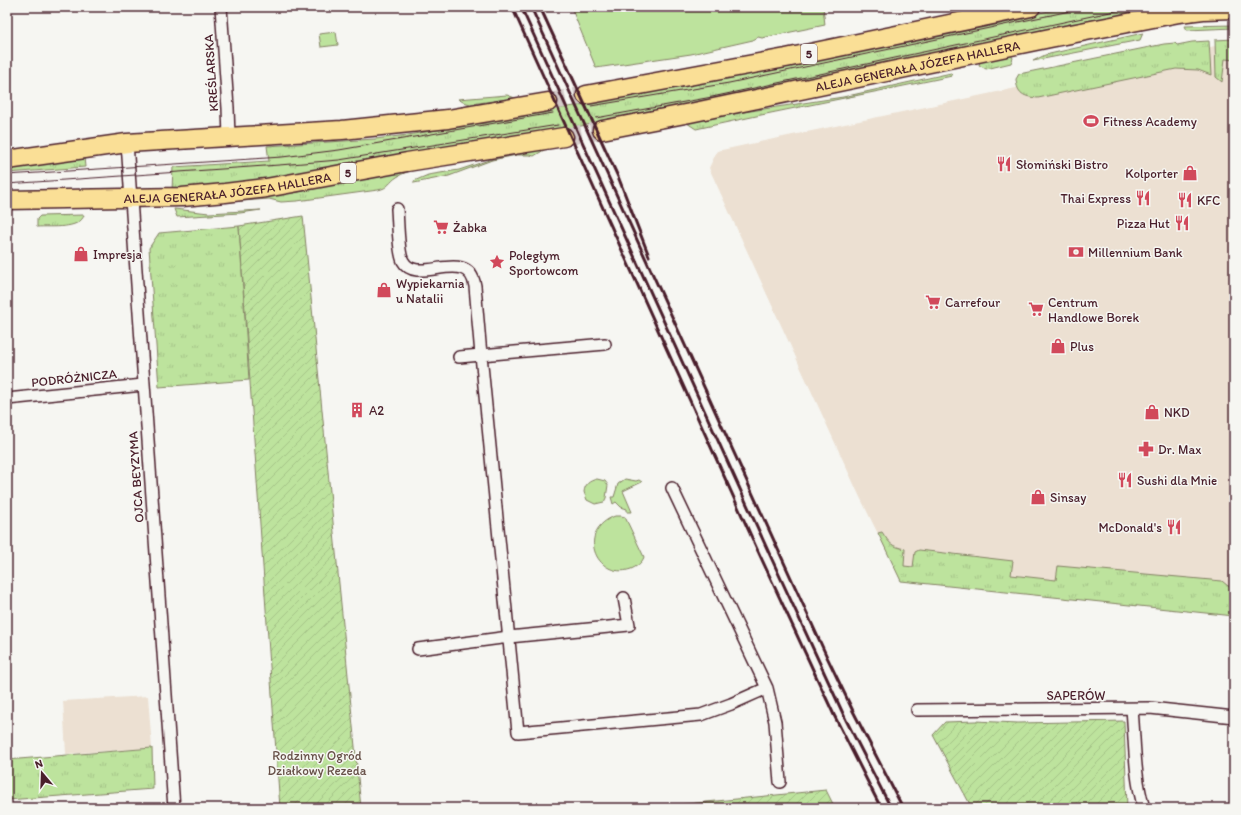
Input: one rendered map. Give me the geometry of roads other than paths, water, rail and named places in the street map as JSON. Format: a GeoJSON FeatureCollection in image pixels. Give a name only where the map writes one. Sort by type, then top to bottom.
{"type":"FeatureCollection","features":[{"type":"Feature","properties":{"kind":"main road","name":"5"},"geometry":{"type":"LineString","coordinates":[[586,95],[779,60],[1031,7]]}},
{"type":"Feature","properties":{"kind":"main road","name":"ALEJA GENERAŁA JÓZEFA HALLERA"},"geometry":{"type":"LineString","coordinates":[[602,130],[771,97],[1125,24],[1203,10],[1234,9]]}},
{"type":"Feature","properties":{"kind":"main road"},"geometry":{"type":"LineString","coordinates":[[7,160],[127,143],[342,130],[448,119],[548,102]]}},
{"type":"Feature","properties":{"kind":"main road","name":"ALEJA GENERAŁA JÓZEFA HALLERA"},"geometry":{"type":"LineString","coordinates":[[7,200],[182,197],[259,189],[415,160],[564,137]]}},
{"type":"Feature","properties":{"kind":"street","name":"KREŚLARSKA"},"geometry":{"type":"LineString","coordinates":[[221,7],[229,136]]}},
{"type":"Feature","properties":{"kind":"street","name":"OJCA BEYZYMA"},"geometry":{"type":"LineString","coordinates":[[127,143],[174,808]]}},
{"type":"Feature","properties":{"kind":"street"},"geometry":{"type":"LineString","coordinates":[[397,209],[401,257],[407,266],[417,270],[458,267],[467,271],[475,286],[518,732],[701,716],[767,688]]}},
{"type":"Feature","properties":{"kind":"street"},"geometry":{"type":"LineString","coordinates":[[459,357],[605,344]]}},
{"type":"Feature","properties":{"kind":"street","name":"PODRÓŻNICZA"},"geometry":{"type":"LineString","coordinates":[[7,399],[144,384]]}},
{"type":"Feature","properties":{"kind":"street"},"geometry":{"type":"LineString","coordinates":[[672,488],[767,688],[775,722],[780,782]]}},
{"type":"Feature","properties":{"kind":"street"},"geometry":{"type":"LineString","coordinates":[[418,648],[629,625],[624,598]]}},
{"type":"Feature","properties":{"kind":"street","name":"SAPERÓW"},"geometry":{"type":"LineString","coordinates":[[917,710],[1150,708],[1234,717]]}},
{"type":"Feature","properties":{"kind":"street"},"geometry":{"type":"LineString","coordinates":[[1132,709],[1134,756],[1144,808]]}},
{"type":"Feature","properties":{"kind":"tunnel"},"geometry":{"type":"LineString","coordinates":[[548,102],[586,95]]}},
{"type":"Feature","properties":{"kind":"tunnel"},"geometry":{"type":"LineString","coordinates":[[564,137],[602,130]]}},
{"type":"Feature","properties":{"kind":"tram line"},"geometry":{"type":"LineString","coordinates":[[591,106],[729,83],[1089,7]]}},
{"type":"Feature","properties":{"kind":"tram line"},"geometry":{"type":"LineString","coordinates":[[596,118],[712,97],[1134,7]]}},
{"type":"Feature","properties":{"kind":"tram line"},"geometry":{"type":"LineString","coordinates":[[7,175],[282,157],[339,150],[553,113]]}},
{"type":"Feature","properties":{"kind":"tram line"},"geometry":{"type":"LineString","coordinates":[[7,184],[339,160],[558,125]]}},
{"type":"Feature","properties":{"kind":"railway"},"geometry":{"type":"LineString","coordinates":[[512,7],[757,549],[834,715],[881,808]]}},
{"type":"Feature","properties":{"kind":"railway"},"geometry":{"type":"LineString","coordinates":[[521,7],[846,720],[891,808]]}},
{"type":"Feature","properties":{"kind":"railway"},"geometry":{"type":"LineString","coordinates":[[531,7],[827,657],[903,808]]}},
{"type":"Feature","properties":{"kind":"railway"},"geometry":{"type":"LineString","coordinates":[[540,7],[619,179],[649,256]]}},
{"type":"Feature","properties":{"kind":"place","name":"Fitness Academy"},"geometry":{"type":"Point","coordinates":[1091,121]}},
{"type":"Feature","properties":{"kind":"place","name":"Słomiński Bistro"},"geometry":{"type":"Point","coordinates":[1004,164]}},
{"type":"Feature","properties":{"kind":"place","name":"Kolporter"},"geometry":{"type":"Point","coordinates":[1190,173]}},
{"type":"Feature","properties":{"kind":"place","name":"Thai Express"},"geometry":{"type":"Point","coordinates":[1143,198]}},
{"type":"Feature","properties":{"kind":"place","name":"KFC"},"geometry":{"type":"Point","coordinates":[1185,200]}},
{"type":"Feature","properties":{"kind":"place","name":"Pizza Hut"},"geometry":{"type":"Point","coordinates":[1182,223]}},
{"type":"Feature","properties":{"kind":"place","name":"Żabka"},"geometry":{"type":"Point","coordinates":[441,227]}},
{"type":"Feature","properties":{"kind":"place","name":"Millennium Bank"},"geometry":{"type":"Point","coordinates":[1076,252]}},
{"type":"Feature","properties":{"kind":"place","name":"Impresja"},"geometry":{"type":"Point","coordinates":[81,254]}},
{"type":"Feature","properties":{"kind":"place","name":"Poległym Sportowcom"},"geometry":{"type":"Point","coordinates":[497,262]}},
{"type":"Feature","properties":{"kind":"place","name":"Wypiekarnia u Natalii"},"geometry":{"type":"Point","coordinates":[384,290]}},
{"type":"Feature","properties":{"kind":"place","name":"Carrefour"},"geometry":{"type":"Point","coordinates":[933,302]}},
{"type":"Feature","properties":{"kind":"place","name":"Centrum Handlowe Borek"},"geometry":{"type":"Point","coordinates":[1036,309]}},
{"type":"Feature","properties":{"kind":"place","name":"Plus"},"geometry":{"type":"Point","coordinates":[1058,346]}},
{"type":"Feature","properties":{"kind":"place","name":"A2"},"geometry":{"type":"Point","coordinates":[357,410]}},
{"type":"Feature","properties":{"kind":"place","name":"NKD"},"geometry":{"type":"Point","coordinates":[1152,412]}},
{"type":"Feature","properties":{"kind":"place","name":"Dr. Max"},"geometry":{"type":"Point","coordinates":[1146,449]}},
{"type":"Feature","properties":{"kind":"place","name":"Sushi dla Mnie"},"geometry":{"type":"Point","coordinates":[1125,480]}},
{"type":"Feature","properties":{"kind":"place","name":"Sinsay"},"geometry":{"type":"Point","coordinates":[1038,497]}},
{"type":"Feature","properties":{"kind":"place","name":"McDonald's"},"geometry":{"type":"Point","coordinates":[1174,527]}},
{"type":"Feature","properties":{"kind":"park label","name":"Rodzinny Ogród Działkowy Rezeda"},"geometry":{"type":"Point","coordinates":[317,762]}}]}
